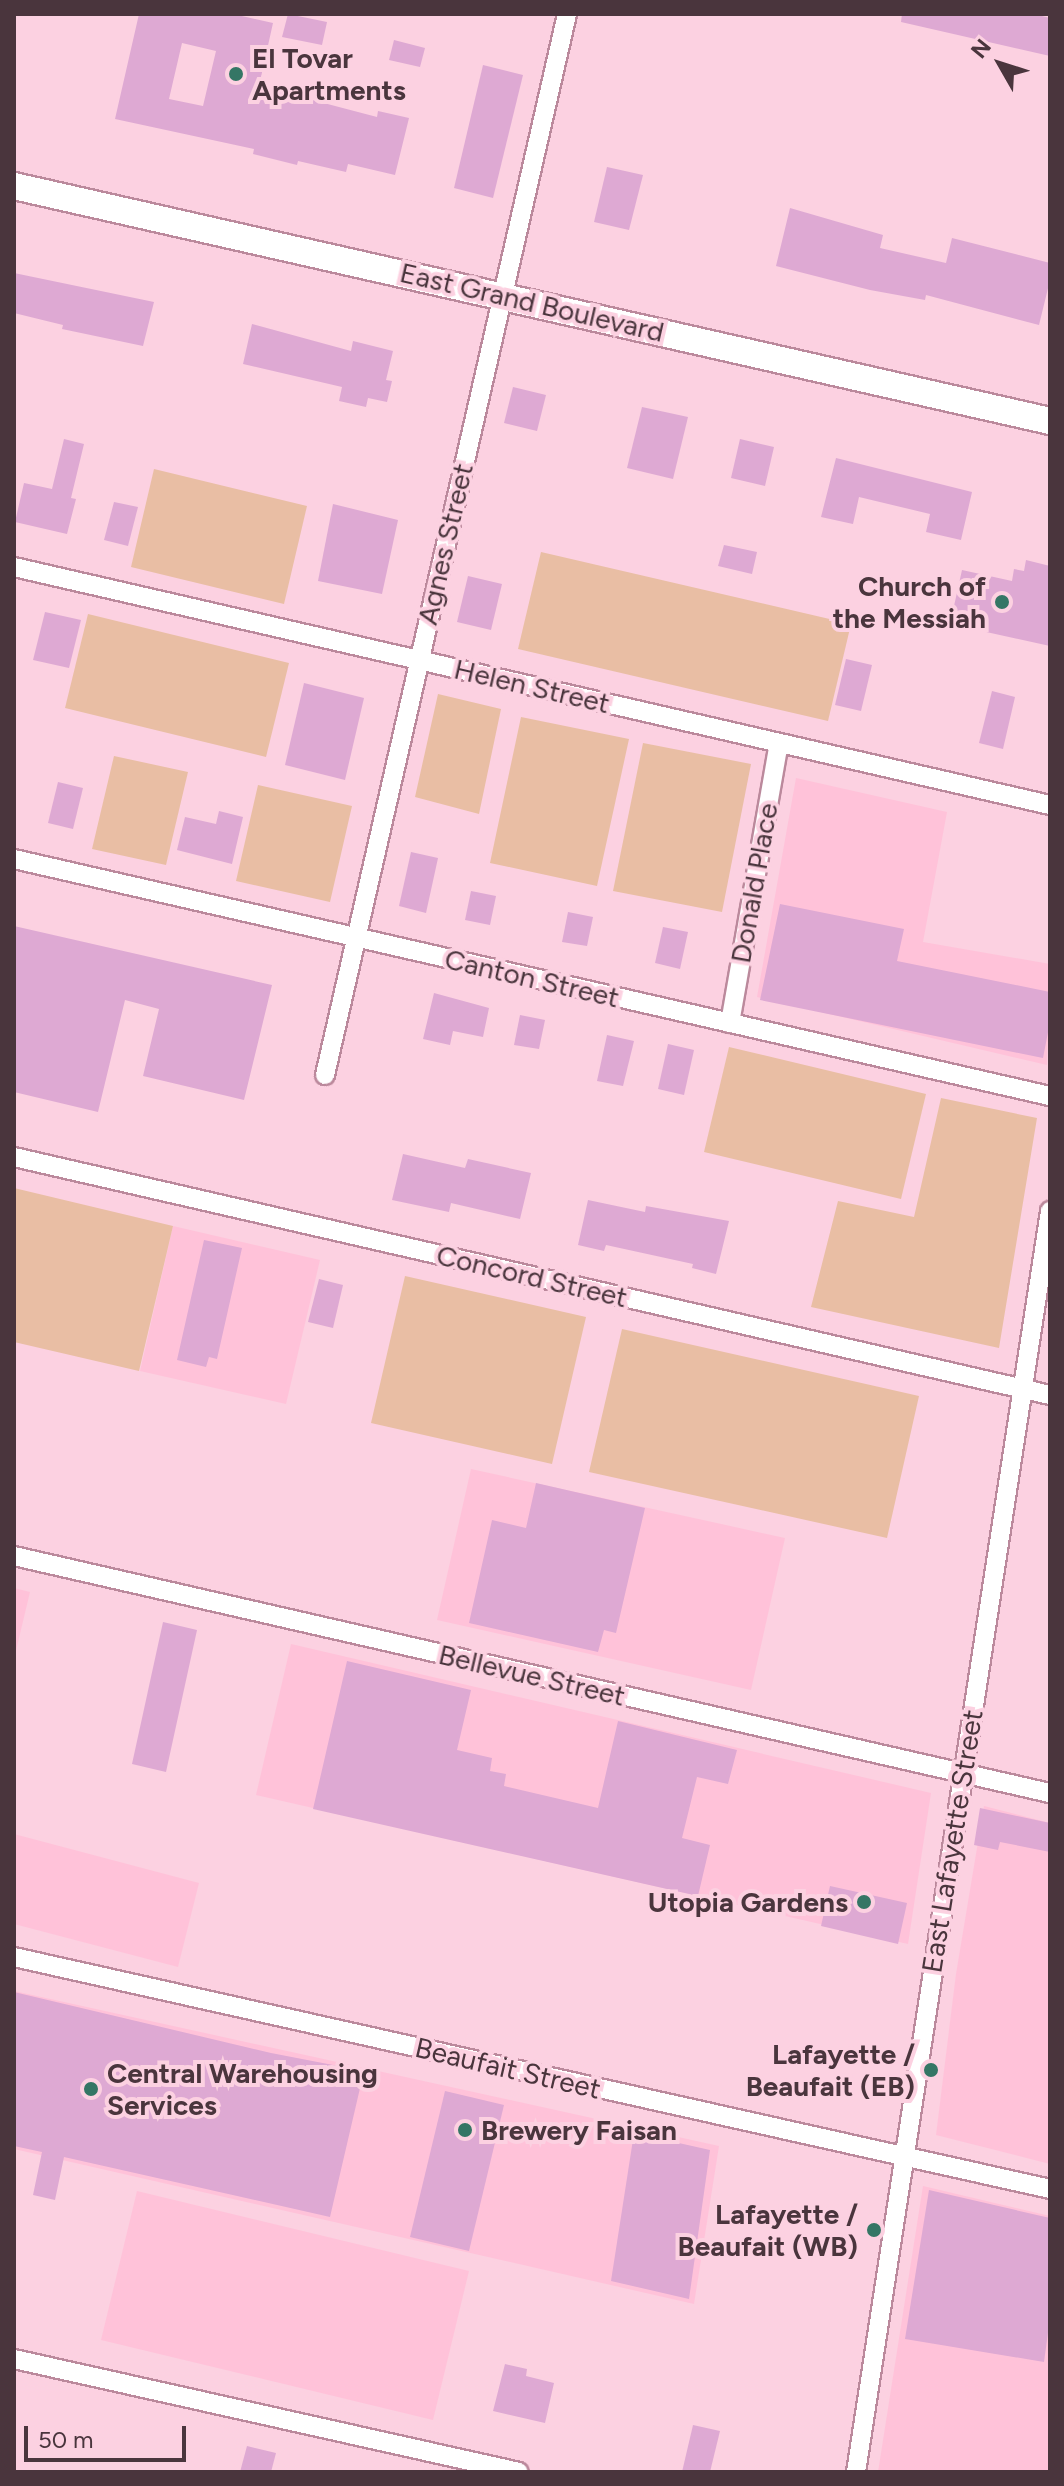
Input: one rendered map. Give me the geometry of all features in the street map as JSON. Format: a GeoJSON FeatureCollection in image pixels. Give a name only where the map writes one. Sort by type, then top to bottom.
{"type":"FeatureCollection","features":[{"type":"Feature","properties":{"kind":"main road","name":"East Grand Boulevard"},"geometry":{"type":"LineString","coordinates":[[14,186],[1050,421]]}},
{"type":"Feature","properties":{"kind":"street","name":"Agnes Street"},"geometry":{"type":"LineString","coordinates":[[325,1075],[567,14]]}},
{"type":"Feature","properties":{"kind":"street","name":"Helen Street"},"geometry":{"type":"LineString","coordinates":[[14,567],[1050,805]]}},
{"type":"Feature","properties":{"kind":"street","name":"Donald Place"},"geometry":{"type":"LineString","coordinates":[[730,1023],[779,743]]}},
{"type":"Feature","properties":{"kind":"street","name":"Canton Street"},"geometry":{"type":"LineString","coordinates":[[14,859],[1050,1096]]}},
{"type":"Feature","properties":{"kind":"street","name":"Concord Street"},"geometry":{"type":"LineString","coordinates":[[14,1157],[1050,1395]]}},
{"type":"Feature","properties":{"kind":"street","name":"East Lafayette Street"},"geometry":{"type":"LineString","coordinates":[[856,2472],[1020,1388],[1050,1211]]}},
{"type":"Feature","properties":{"kind":"street","name":"Bellevue Street"},"geometry":{"type":"LineString","coordinates":[[14,1556],[1050,1793]]}},
{"type":"Feature","properties":{"kind":"street","name":"Beaufait Street"},"geometry":{"type":"LineString","coordinates":[[14,1957],[1050,2189]]}},
{"type":"Feature","properties":{"kind":"street"},"geometry":{"type":"LineString","coordinates":[[14,2359],[519,2472]]}},
{"type":"Feature","properties":{"kind":"shaded area"},"geometry":{"type":"Polygon","coordinates":[[[154,469],[307,506],[284,604],[131,567],[154,469]]]}},
{"type":"Feature","properties":{"kind":"shaded area"},"geometry":{"type":"Polygon","coordinates":[[[541,552],[851,624],[828,721],[518,649],[541,552]]]}},
{"type":"Feature","properties":{"kind":"shaded area"},"geometry":{"type":"Polygon","coordinates":[[[88,614],[289,663],[266,757],[65,708],[88,614]]]}},
{"type":"Feature","properties":{"kind":"shaded area"},"geometry":{"type":"Polygon","coordinates":[[[438,694],[501,709],[479,814],[415,797],[438,694]]]}},
{"type":"Feature","properties":{"kind":"shaded area"},"geometry":{"type":"Polygon","coordinates":[[[521,717],[629,739],[597,886],[490,863],[521,717]]]}},
{"type":"Feature","properties":{"kind":"shaded area"},"geometry":{"type":"Polygon","coordinates":[[[643,743],[751,764],[722,912],[613,891],[643,743]]]}},
{"type":"Feature","properties":{"kind":"shaded area"},"geometry":{"type":"Polygon","coordinates":[[[114,756],[188,772],[166,865],[92,849],[114,756]]]}},
{"type":"Feature","properties":{"kind":"shaded area"},"geometry":{"type":"Polygon","coordinates":[[[796,778],[947,812],[923,942],[1050,964],[1047,1065],[757,997],[796,778]]]}},
{"type":"Feature","properties":{"kind":"shaded area"},"geometry":{"type":"Polygon","coordinates":[[[258,785],[352,806],[330,902],[236,881],[258,785]]]}},
{"type":"Feature","properties":{"kind":"shaded area"},"geometry":{"type":"Polygon","coordinates":[[[729,1047],[926,1094],[901,1199],[704,1152],[729,1047]]]}},
{"type":"Feature","properties":{"kind":"shaded area"},"geometry":{"type":"Polygon","coordinates":[[[941,1098],[1037,1118],[999,1348],[811,1307],[838,1201],[914,1217],[941,1098]]]}},
{"type":"Feature","properties":{"kind":"shaded area"},"geometry":{"type":"Polygon","coordinates":[[[14,1188],[173,1226],[139,1371],[14,1342],[14,1188]]]}},
{"type":"Feature","properties":{"kind":"shaded area"},"geometry":{"type":"Polygon","coordinates":[[[173,1226],[320,1260],[286,1404],[140,1371],[173,1226]]]}},
{"type":"Feature","properties":{"kind":"shaded area"},"geometry":{"type":"Polygon","coordinates":[[[405,1276],[586,1317],[552,1464],[371,1423],[405,1276]]]}},
{"type":"Feature","properties":{"kind":"shaded area"},"geometry":{"type":"Polygon","coordinates":[[[622,1329],[919,1396],[887,1538],[589,1472],[622,1329]]]}},
{"type":"Feature","properties":{"kind":"shaded area"},"geometry":{"type":"Polygon","coordinates":[[[471,1469],[785,1538],[751,1690],[437,1620],[471,1469]]]}},
{"type":"Feature","properties":{"kind":"shaded area"},"geometry":{"type":"Polygon","coordinates":[[[14,1588],[30,1592],[14,1659],[14,1588]]]}},
{"type":"Feature","properties":{"kind":"shaded area"},"geometry":{"type":"Polygon","coordinates":[[[291,1644],[931,1793],[908,1944],[256,1795],[291,1644]]]}},
{"type":"Feature","properties":{"kind":"shaded area"},"geometry":{"type":"Polygon","coordinates":[[[984,1806],[1050,1823],[1050,2164],[936,2135],[956,1974],[984,1806]]]}},
{"type":"Feature","properties":{"kind":"shaded area"},"geometry":{"type":"Polygon","coordinates":[[[14,1834],[199,1883],[178,1967],[14,1924],[14,1834]]]}},
{"type":"Feature","properties":{"kind":"shaded area"},"geometry":{"type":"Polygon","coordinates":[[[14,1991],[719,2146],[694,2304],[14,2149],[14,1991]]]}},
{"type":"Feature","properties":{"kind":"shaded area"},"geometry":{"type":"Polygon","coordinates":[[[923,2186],[1050,2216],[1050,2472],[878,2472],[923,2186]]]}},
{"type":"Feature","properties":{"kind":"shaded area"},"geometry":{"type":"Polygon","coordinates":[[[137,2191],[469,2271],[433,2420],[101,2340],[137,2191]]]}},
{"type":"Feature","properties":{"kind":"building"},"geometry":{"type":"Polygon","coordinates":[[[139,14],[233,14],[273,23],[259,86],[377,117],[378,111],[409,118],[395,175],[348,164],[346,172],[298,161],[297,165],[253,154],[254,149],[115,119],[139,14]],[[182,43],[169,99],[203,106],[216,51],[182,43]]]}},
{"type":"Feature","properties":{"kind":"building"},"geometry":{"type":"Polygon","coordinates":[[[288,14],[327,22],[322,45],[282,37],[288,14]]]}},
{"type":"Feature","properties":{"kind":"building"},"geometry":{"type":"Polygon","coordinates":[[[902,14],[1034,14],[1050,18],[1050,56],[901,22],[902,14]]]}},
{"type":"Feature","properties":{"kind":"building"},"geometry":{"type":"Polygon","coordinates":[[[394,40],[425,48],[420,67],[389,60],[394,40]]]}},
{"type":"Feature","properties":{"kind":"building"},"geometry":{"type":"Polygon","coordinates":[[[483,65],[523,75],[493,198],[454,188],[483,65]]]}},
{"type":"Feature","properties":{"kind":"building"},"geometry":{"type":"Polygon","coordinates":[[[607,167],[643,175],[629,230],[594,222],[607,167]]]}},
{"type":"Feature","properties":{"kind":"building"},"geometry":{"type":"Polygon","coordinates":[[[790,208],[883,235],[880,248],[946,263],[952,238],[1050,263],[1050,280],[1039,325],[926,295],[925,300],[870,290],[776,266],[790,208]]]}},
{"type":"Feature","properties":{"kind":"building"},"geometry":{"type":"Polygon","coordinates":[[[14,273],[154,302],[143,346],[62,329],[63,325],[14,313],[14,273]]]}},
{"type":"Feature","properties":{"kind":"building"},"geometry":{"type":"Polygon","coordinates":[[[252,324],[351,351],[353,341],[393,351],[386,380],[392,381],[387,402],[368,398],[366,407],[339,401],[342,387],[243,364],[252,324]]]}},
{"type":"Feature","properties":{"kind":"building"},"geometry":{"type":"Polygon","coordinates":[[[513,387],[546,395],[537,431],[504,423],[513,387]]]}},
{"type":"Feature","properties":{"kind":"building"},"geometry":{"type":"Polygon","coordinates":[[[642,407],[688,417],[673,479],[627,468],[642,407]]]}},
{"type":"Feature","properties":{"kind":"building"},"geometry":{"type":"Polygon","coordinates":[[[64,439],[84,444],[71,498],[76,499],[67,534],[15,522],[24,483],[52,489],[64,439]]]}},
{"type":"Feature","properties":{"kind":"building"},"geometry":{"type":"Polygon","coordinates":[[[740,439],[774,447],[765,486],[731,478],[740,439]]]}},
{"type":"Feature","properties":{"kind":"building"},"geometry":{"type":"Polygon","coordinates":[[[836,458],[972,492],[961,540],[926,532],[930,514],[859,497],[853,524],[821,517],[836,458]]]}},
{"type":"Feature","properties":{"kind":"building"},"geometry":{"type":"Polygon","coordinates":[[[114,502],[138,507],[128,546],[104,540],[114,502]]]}},
{"type":"Feature","properties":{"kind":"building"},"geometry":{"type":"Polygon","coordinates":[[[333,504],[398,520],[382,594],[318,581],[333,504]]]}},
{"type":"Feature","properties":{"kind":"building"},"geometry":{"type":"Polygon","coordinates":[[[724,545],[757,552],[752,574],[718,566],[724,545]]]}},
{"type":"Feature","properties":{"kind":"building","name":"Church of the Messiah"},"geometry":{"type":"Polygon","coordinates":[[[1026,560],[1050,566],[1050,646],[950,624],[962,570],[1012,581],[1014,569],[1024,571],[1026,560]]]}},
{"type":"Feature","properties":{"kind":"building"},"geometry":{"type":"Polygon","coordinates":[[[468,576],[502,584],[491,630],[457,622],[468,576]]]}},
{"type":"Feature","properties":{"kind":"building"},"geometry":{"type":"Polygon","coordinates":[[[45,612],[81,620],[69,668],[33,660],[45,612]]]}},
{"type":"Feature","properties":{"kind":"building"},"geometry":{"type":"Polygon","coordinates":[[[846,659],[872,665],[861,711],[835,705],[846,659]]]}},
{"type":"Feature","properties":{"kind":"building"},"geometry":{"type":"Polygon","coordinates":[[[304,683],[364,698],[345,780],[285,765],[304,683]]]}},
{"type":"Feature","properties":{"kind":"building"},"geometry":{"type":"Polygon","coordinates":[[[992,691],[1015,697],[1003,749],[979,743],[992,691]]]}},
{"type":"Feature","properties":{"kind":"building"},"geometry":{"type":"Polygon","coordinates":[[[58,782],[83,788],[73,829],[48,823],[58,782]]]}},
{"type":"Feature","properties":{"kind":"building"},"geometry":{"type":"Polygon","coordinates":[[[219,811],[243,817],[232,864],[177,850],[185,817],[216,824],[219,811]]]}},
{"type":"Feature","properties":{"kind":"building"},"geometry":{"type":"Polygon","coordinates":[[[411,852],[438,858],[426,913],[399,906],[411,852]]]}},
{"type":"Feature","properties":{"kind":"building"},"geometry":{"type":"Polygon","coordinates":[[[471,891],[496,896],[490,925],[465,920],[471,891]]]}},
{"type":"Feature","properties":{"kind":"building"},"geometry":{"type":"Polygon","coordinates":[[[780,904],[904,929],[897,961],[1050,992],[1050,1022],[1043,1058],[760,1000],[780,904]]]}},
{"type":"Feature","properties":{"kind":"building"},"geometry":{"type":"Polygon","coordinates":[[[568,912],[593,917],[587,946],[562,942],[568,912]]]}},
{"type":"Feature","properties":{"kind":"building"},"geometry":{"type":"Polygon","coordinates":[[[14,926],[272,985],[244,1100],[143,1076],[159,1009],[125,1000],[98,1112],[14,1092],[14,926]]]}},
{"type":"Feature","properties":{"kind":"building"},"geometry":{"type":"Polygon","coordinates":[[[663,927],[688,932],[680,969],[655,963],[663,927]]]}},
{"type":"Feature","properties":{"kind":"building"},"geometry":{"type":"Polygon","coordinates":[[[434,993],[489,1008],[483,1037],[453,1031],[450,1045],[423,1039],[434,993]]]}},
{"type":"Feature","properties":{"kind":"building"},"geometry":{"type":"Polygon","coordinates":[[[520,1015],[545,1020],[539,1049],[514,1045],[520,1015]]]}},
{"type":"Feature","properties":{"kind":"building"},"geometry":{"type":"Polygon","coordinates":[[[607,1035],[634,1041],[623,1086],[597,1081],[607,1035]]]}},
{"type":"Feature","properties":{"kind":"building"},"geometry":{"type":"Polygon","coordinates":[[[668,1044],[694,1050],[684,1095],[658,1089],[668,1044]]]}},
{"type":"Feature","properties":{"kind":"building"},"geometry":{"type":"Polygon","coordinates":[[[403,1154],[465,1168],[468,1159],[531,1173],[520,1219],[451,1203],[449,1212],[392,1200],[403,1154]]]}},
{"type":"Feature","properties":{"kind":"building"},"geometry":{"type":"Polygon","coordinates":[[[588,1200],[645,1212],[646,1206],[729,1221],[716,1274],[692,1268],[693,1264],[606,1245],[604,1251],[578,1245],[588,1200]]]}},
{"type":"Feature","properties":{"kind":"building"},"geometry":{"type":"Polygon","coordinates":[[[204,1240],[242,1248],[217,1359],[209,1357],[206,1367],[177,1360],[204,1240]]]}},
{"type":"Feature","properties":{"kind":"building"},"geometry":{"type":"Polygon","coordinates":[[[319,1279],[343,1285],[333,1328],[308,1322],[319,1279]]]}},
{"type":"Feature","properties":{"kind":"building"},"geometry":{"type":"Polygon","coordinates":[[[536,1483],[645,1508],[616,1633],[604,1630],[598,1652],[469,1623],[492,1520],[526,1528],[536,1483]]]}},
{"type":"Feature","properties":{"kind":"building"},"geometry":{"type":"Polygon","coordinates":[[[163,1622],[197,1630],[166,1772],[132,1764],[163,1622]]]}},
{"type":"Feature","properties":{"kind":"building"},"geometry":{"type":"Polygon","coordinates":[[[347,1661],[471,1690],[457,1750],[492,1758],[490,1771],[506,1774],[504,1786],[598,1808],[618,1721],[737,1750],[728,1784],[697,1777],[682,1838],[710,1845],[698,1896],[313,1809],[347,1661]]]}},
{"type":"Feature","properties":{"kind":"building"},"geometry":{"type":"Polygon","coordinates":[[[980,1808],[1050,1823],[1050,1852],[1000,1842],[998,1850],[974,1845],[980,1808]]]}},
{"type":"Feature","properties":{"kind":"building"},"geometry":{"type":"Polygon","coordinates":[[[830,1886],[907,1903],[898,1944],[821,1926],[830,1886]]]}},
{"type":"Feature","properties":{"kind":"building","name":"Central Warehousing Services"},"geometry":{"type":"Polygon","coordinates":[[[14,1992],[271,2053],[364,2071],[330,2217],[64,2157],[55,2200],[33,2195],[42,2152],[14,2146],[14,1992]]]}},
{"type":"Feature","properties":{"kind":"building"},"geometry":{"type":"Polygon","coordinates":[[[445,2091],[504,2105],[469,2251],[410,2237],[445,2091]]]}},
{"type":"Feature","properties":{"kind":"building"},"geometry":{"type":"Polygon","coordinates":[[[634,2133],[710,2150],[689,2299],[611,2281],[634,2133]]]}},
{"type":"Feature","properties":{"kind":"building"},"geometry":{"type":"Polygon","coordinates":[[[929,2190],[1050,2218],[1050,2318],[1044,2362],[905,2339],[929,2190]]]}},
{"type":"Feature","properties":{"kind":"building"},"geometry":{"type":"Polygon","coordinates":[[[505,2364],[527,2369],[526,2376],[554,2383],[545,2423],[493,2411],[505,2364]]]}},
{"type":"Feature","properties":{"kind":"building"},"geometry":{"type":"Polygon","coordinates":[[[693,2425],[720,2431],[710,2472],[682,2472],[693,2425]]]}},
{"type":"Feature","properties":{"kind":"building"},"geometry":{"type":"Polygon","coordinates":[[[247,2446],[276,2453],[271,2472],[240,2472],[247,2446]]]}},
{"type":"Feature","properties":{"kind":"place","name":"El Tovar Apartments"},"geometry":{"type":"Point","coordinates":[236,74]}},
{"type":"Feature","properties":{"kind":"place","name":"Church of the Messiah"},"geometry":{"type":"Point","coordinates":[1002,602]}},
{"type":"Feature","properties":{"kind":"place","name":"Utopia Gardens"},"geometry":{"type":"Point","coordinates":[864,1902]}},
{"type":"Feature","properties":{"kind":"place","name":"Lafayette / Beaufait (EB)"},"geometry":{"type":"Point","coordinates":[931,2070]}},
{"type":"Feature","properties":{"kind":"place","name":"Central Warehousing Services"},"geometry":{"type":"Point","coordinates":[91,2089]}},
{"type":"Feature","properties":{"kind":"place","name":"Brewery Faisan"},"geometry":{"type":"Point","coordinates":[465,2130]}},
{"type":"Feature","properties":{"kind":"place","name":"Lafayette / Beaufait (WB)"},"geometry":{"type":"Point","coordinates":[874,2230]}}]}
